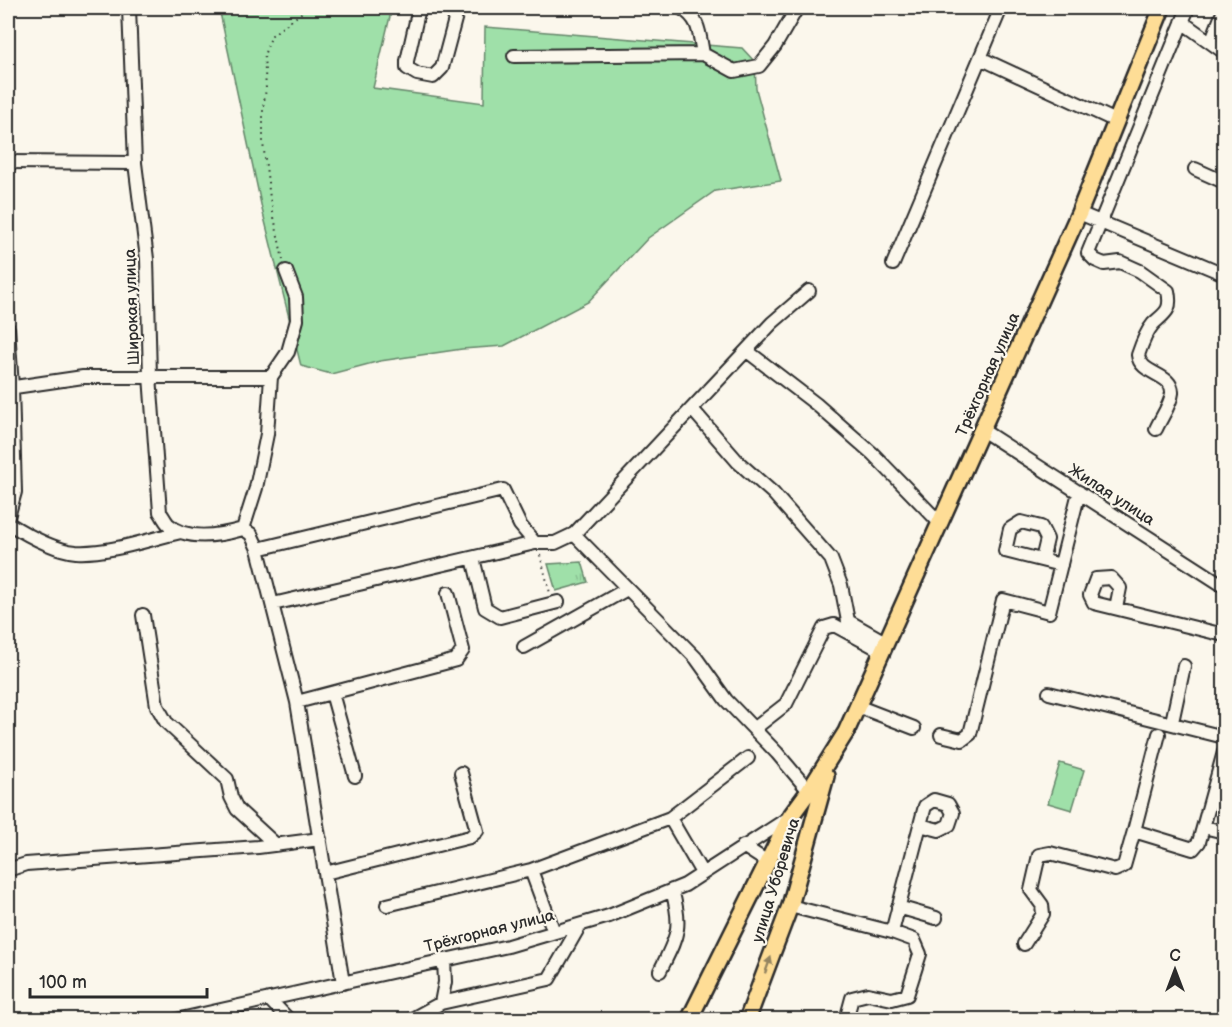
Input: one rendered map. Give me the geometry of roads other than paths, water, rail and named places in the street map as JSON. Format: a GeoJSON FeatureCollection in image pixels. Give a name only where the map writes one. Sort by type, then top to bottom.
{"type":"FeatureCollection","features":[{"type":"Feature","properties":{"kind":"main road","name":"Трёхгорная улица"},"geometry":{"type":"LineString","coordinates":[[835,750],[884,647],[1078,213],[1162,8]]}},
{"type":"Feature","properties":{"kind":"main road","name":"улица Уборевича"},"geometry":{"type":"LineString","coordinates":[[689,1020],[789,817],[835,750]]}},
{"type":"Feature","properties":{"kind":"main road","name":"улица Уборевича"},"geometry":{"type":"LineString","coordinates":[[747,1020],[789,906],[817,804],[835,750]]}},
{"type":"Feature","properties":{"kind":"street","name":"Широкая улица"},"geometry":{"type":"LineString","coordinates":[[129,8],[135,163],[147,259],[150,376],[160,512],[169,525],[182,532]]}},
{"type":"Feature","properties":{"kind":"street"},"geometry":{"type":"LineString","coordinates":[[419,8],[407,68],[417,74],[433,77],[442,68],[459,8]]}},
{"type":"Feature","properties":{"kind":"street"},"geometry":{"type":"LineString","coordinates":[[681,8],[691,14],[697,23],[704,54]]}},
{"type":"Feature","properties":{"kind":"street"},"geometry":{"type":"LineString","coordinates":[[514,56],[704,54],[734,71],[759,66],[775,46],[797,8]]}},
{"type":"Feature","properties":{"kind":"street"},"geometry":{"type":"LineString","coordinates":[[893,264],[1001,8]]}},
{"type":"Feature","properties":{"kind":"street"},"geometry":{"type":"LineString","coordinates":[[1156,429],[1171,399],[1172,388],[1168,382],[1143,366],[1138,360],[1138,355],[1152,325],[1164,317],[1170,301],[1168,291],[1140,271],[1120,262],[1104,264],[1095,260],[1088,253],[1099,221],[1188,8]]}},
{"type":"Feature","properties":{"kind":"street"},"geometry":{"type":"LineString","coordinates":[[1211,42],[1224,10]]}},
{"type":"Feature","properties":{"kind":"street"},"geometry":{"type":"LineString","coordinates":[[1182,22],[1224,52]]}},
{"type":"Feature","properties":{"kind":"street"},"geometry":{"type":"LineString","coordinates":[[980,58],[1116,121]]}},
{"type":"Feature","properties":{"kind":"street"},"geometry":{"type":"LineString","coordinates":[[8,162],[135,163]]}},
{"type":"Feature","properties":{"kind":"street"},"geometry":{"type":"LineString","coordinates":[[1195,169],[1224,182]]}},
{"type":"Feature","properties":{"kind":"street"},"geometry":{"type":"LineString","coordinates":[[1078,213],[1224,274]]}},
{"type":"Feature","properties":{"kind":"street"},"geometry":{"type":"LineString","coordinates":[[243,529],[256,488],[267,434],[271,377],[288,352],[297,320],[296,297],[286,272]]}},
{"type":"Feature","properties":{"kind":"street"},"geometry":{"type":"LineString","coordinates":[[273,604],[536,543],[555,543],[574,534],[772,323],[809,291]]}},
{"type":"Feature","properties":{"kind":"street"},"geometry":{"type":"LineString","coordinates":[[8,328],[15,492],[8,517]]}},
{"type":"Feature","properties":{"kind":"street"},"geometry":{"type":"LineString","coordinates":[[747,351],[816,404],[873,454],[940,523]]}},
{"type":"Feature","properties":{"kind":"street"},"geometry":{"type":"LineString","coordinates":[[10,387],[83,377],[271,377]]}},
{"type":"Feature","properties":{"kind":"street"},"geometry":{"type":"LineString","coordinates":[[692,409],[738,462],[773,493],[831,559],[841,585],[848,621],[884,647]]}},
{"type":"Feature","properties":{"kind":"street","name":"Жилая улица"},"geometry":{"type":"LineString","coordinates":[[982,430],[1224,586]]}},
{"type":"Feature","properties":{"kind":"street"},"geometry":{"type":"LineString","coordinates":[[258,549],[503,490],[520,525],[536,543]]}},
{"type":"Feature","properties":{"kind":"street"},"geometry":{"type":"LineString","coordinates":[[941,735],[962,740],[970,734],[1003,600],[1048,612],[1079,492]]}},
{"type":"Feature","properties":{"kind":"street"},"geometry":{"type":"LineString","coordinates":[[8,523],[32,536],[74,552],[97,552],[182,532],[203,537],[224,535],[243,529],[251,534],[258,549],[297,702],[343,983]]}},
{"type":"Feature","properties":{"kind":"street"},"geometry":{"type":"LineString","coordinates":[[574,534],[696,658],[726,700],[809,790]]}},
{"type":"Feature","properties":{"kind":"street"},"geometry":{"type":"LineString","coordinates":[[473,558],[485,608],[500,617],[556,603]]}},
{"type":"Feature","properties":{"kind":"street"},"geometry":{"type":"LineString","coordinates":[[1042,560],[1060,565]]}},
{"type":"Feature","properties":{"kind":"street"},"geometry":{"type":"LineString","coordinates":[[524,647],[627,589]]}},
{"type":"Feature","properties":{"kind":"street"},"geometry":{"type":"LineString","coordinates":[[297,702],[456,660],[463,650],[448,593]]}},
{"type":"Feature","properties":{"kind":"street"},"geometry":{"type":"LineString","coordinates":[[1116,608],[1224,635]]}},
{"type":"Feature","properties":{"kind":"street"},"geometry":{"type":"LineString","coordinates":[[143,615],[157,706],[166,722],[227,779],[231,797],[237,809],[276,845]]}},
{"type":"Feature","properties":{"kind":"street"},"geometry":{"type":"LineString","coordinates":[[754,729],[786,704],[824,628],[834,625],[884,647]]}},
{"type":"Feature","properties":{"kind":"street"},"geometry":{"type":"LineString","coordinates":[[1172,722],[1184,666]]}},
{"type":"Feature","properties":{"kind":"street"},"geometry":{"type":"LineString","coordinates":[[332,693],[355,776]]}},
{"type":"Feature","properties":{"kind":"street"},"geometry":{"type":"LineString","coordinates":[[1048,693],[1172,722],[1224,737]]}},
{"type":"Feature","properties":{"kind":"street"},"geometry":{"type":"LineString","coordinates":[[857,706],[914,728]]}},
{"type":"Feature","properties":{"kind":"street"},"geometry":{"type":"LineString","coordinates":[[1024,944],[1043,914],[1042,905],[1030,890],[1039,855],[1050,853],[1115,870],[1124,866],[1159,734]]}},
{"type":"Feature","properties":{"kind":"street"},"geometry":{"type":"LineString","coordinates":[[1134,831],[1193,849],[1199,842],[1204,827],[1224,753]]}},
{"type":"Feature","properties":{"kind":"street"},"geometry":{"type":"LineString","coordinates":[[387,905],[531,870],[670,818],[748,758]]}},
{"type":"Feature","properties":{"kind":"street"},"geometry":{"type":"LineString","coordinates":[[325,873],[470,837],[477,831],[462,773]]}},
{"type":"Feature","properties":{"kind":"street","name":"Трёхгорная улица"},"geometry":{"type":"LineString","coordinates":[[176,1020],[508,946],[609,916],[672,890],[789,817]]}},
{"type":"Feature","properties":{"kind":"street"},"geometry":{"type":"LineString","coordinates":[[670,818],[702,873]]}},
{"type":"Feature","properties":{"kind":"street"},"geometry":{"type":"LineString","coordinates":[[892,932],[920,825]]}},
{"type":"Feature","properties":{"kind":"street"},"geometry":{"type":"LineString","coordinates":[[1204,827],[1224,832]]}},
{"type":"Feature","properties":{"kind":"street"},"geometry":{"type":"LineString","coordinates":[[8,870],[26,864],[276,845],[320,839]]}},
{"type":"Feature","properties":{"kind":"street"},"geometry":{"type":"LineString","coordinates":[[743,846],[766,861]]}},
{"type":"Feature","properties":{"kind":"street"},"geometry":{"type":"LineString","coordinates":[[531,870],[554,932]]}},
{"type":"Feature","properties":{"kind":"street"},"geometry":{"type":"LineString","coordinates":[[660,970],[679,928],[672,890]]}},
{"type":"Feature","properties":{"kind":"street"},"geometry":{"type":"LineString","coordinates":[[789,906],[892,932],[914,940],[920,954],[907,995],[892,999],[868,994],[852,998],[846,1020]]}},
{"type":"Feature","properties":{"kind":"street"},"geometry":{"type":"LineString","coordinates":[[898,907],[936,918]]}},
{"type":"Feature","properties":{"kind":"street"},"geometry":{"type":"LineString","coordinates":[[410,1020],[441,1003],[549,979],[580,925]]}},
{"type":"Feature","properties":{"kind":"street"},"geometry":{"type":"LineString","coordinates":[[441,1003],[445,982],[444,960]]}},
{"type":"Feature","properties":{"kind":"street"},"geometry":{"type":"LineString","coordinates":[[269,999],[289,1020]]}}]}
